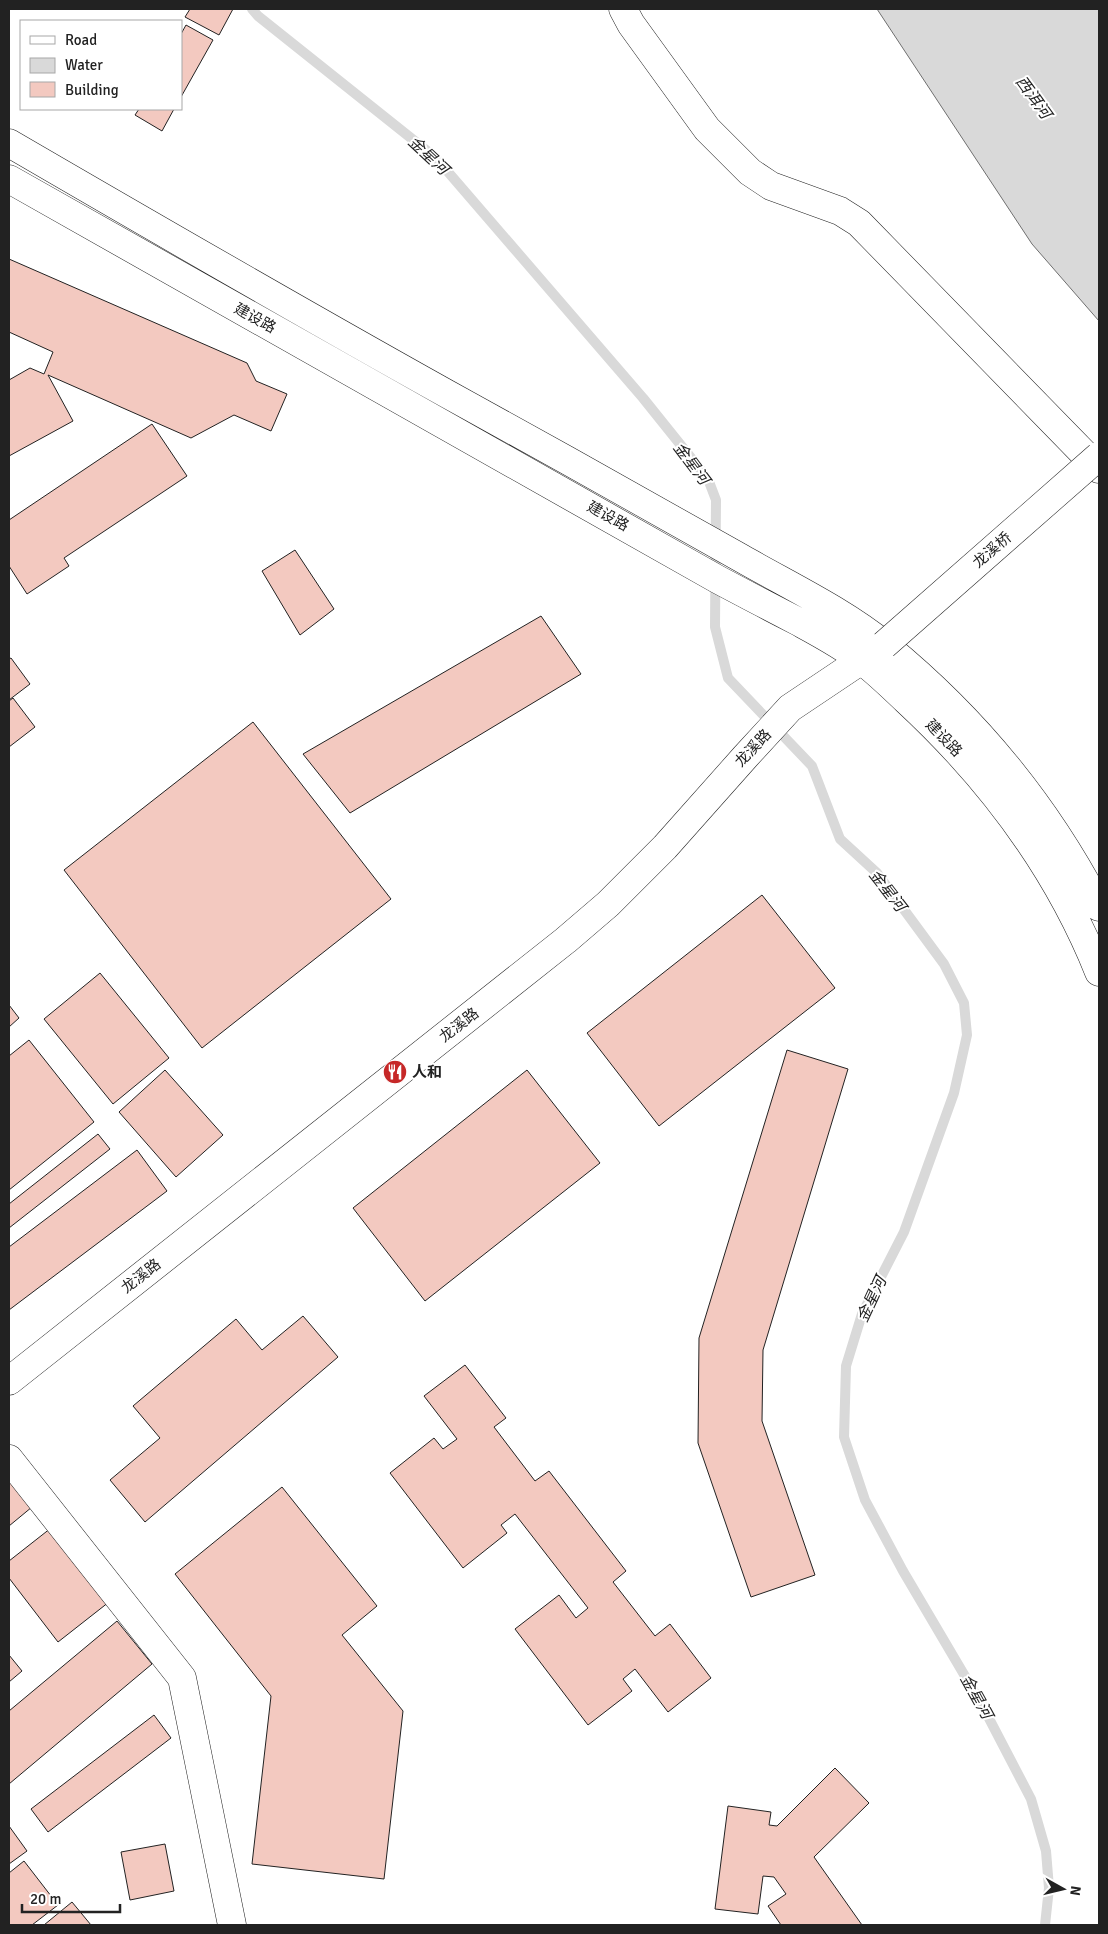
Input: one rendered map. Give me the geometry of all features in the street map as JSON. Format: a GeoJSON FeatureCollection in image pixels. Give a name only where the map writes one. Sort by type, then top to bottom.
{"type":"FeatureCollection","features":[{"type":"Feature","properties":{"kind":"main road"},"geometry":{"type":"LineString","coordinates":[[623,9],[631,24],[707,129],[744,166],[771,186],[840,211],[859,223],[1099,469]]}},
{"type":"Feature","properties":{"kind":"main road","name":"建设路"},"geometry":{"type":"LineString","coordinates":[[9,144],[325,326],[850,620],[884,645],[956,710],[1009,769],[1052,826],[1084,878],[1099,907]]}},
{"type":"Feature","properties":{"kind":"main road","name":"建设路"},"geometry":{"type":"LineString","coordinates":[[9,179],[717,579],[833,641],[861,660],[954,746],[1006,808],[1043,861],[1061,891],[1099,972]]}},
{"type":"Feature","properties":{"kind":"main road","name":"龙溪桥"},"geometry":{"type":"LineString","coordinates":[[884,645],[1099,456]]}},
{"type":"Feature","properties":{"kind":"main road","name":"龙溪路"},"geometry":{"type":"LineString","coordinates":[[9,1381],[566,940],[608,904],[665,847],[790,708],[836,679],[884,645]]}},
{"type":"Feature","properties":{"kind":"main road"},"geometry":{"type":"LineString","coordinates":[[9,1459],[182,1678],[232,1925]]}},
{"type":"Feature","properties":{"kind":"water","name":"西洱河"},"geometry":{"type":"Polygon","coordinates":[[[877,9],[1099,9],[1099,321],[1032,244],[877,9]]]}},
{"type":"Feature","properties":{"kind":"building"},"geometry":{"type":"Polygon","coordinates":[[[190,9],[233,9],[219,35],[185,17],[190,9]]]}},
{"type":"Feature","properties":{"kind":"building"},"geometry":{"type":"Polygon","coordinates":[[[186,25],[213,40],[182,95],[182,32],[186,25]]]}},
{"type":"Feature","properties":{"kind":"building"},"geometry":{"type":"Polygon","coordinates":[[[138,110],[173,110],[162,131],[135,115],[138,110]]]}},
{"type":"Feature","properties":{"kind":"building"},"geometry":{"type":"Polygon","coordinates":[[[9,259],[247,363],[256,381],[287,394],[271,431],[234,415],[191,438],[48,375],[73,421],[9,456],[9,380],[30,368],[44,374],[53,352],[9,332],[9,259]]]}},
{"type":"Feature","properties":{"kind":"building"},"geometry":{"type":"Polygon","coordinates":[[[152,424],[187,476],[64,558],[69,566],[27,594],[9,566],[9,520],[152,424]]]}},
{"type":"Feature","properties":{"kind":"building"},"geometry":{"type":"Polygon","coordinates":[[[295,550],[334,609],[300,635],[262,571],[295,550]]]}},
{"type":"Feature","properties":{"kind":"building"},"geometry":{"type":"Polygon","coordinates":[[[541,616],[581,674],[350,813],[303,754],[541,616]]]}},
{"type":"Feature","properties":{"kind":"building"},"geometry":{"type":"Polygon","coordinates":[[[11,658],[30,684],[9,700],[9,659],[11,658]]]}},
{"type":"Feature","properties":{"kind":"building"},"geometry":{"type":"Polygon","coordinates":[[[13,698],[35,727],[9,747],[9,701],[13,698]]]}},
{"type":"Feature","properties":{"kind":"building"},"geometry":{"type":"Polygon","coordinates":[[[253,722],[391,899],[202,1048],[64,870],[253,722]]]}},
{"type":"Feature","properties":{"kind":"building"},"geometry":{"type":"Polygon","coordinates":[[[762,895],[835,988],[659,1126],[587,1033],[762,895]]]}},
{"type":"Feature","properties":{"kind":"building"},"geometry":{"type":"Polygon","coordinates":[[[100,973],[169,1058],[113,1104],[44,1019],[100,973]]]}},
{"type":"Feature","properties":{"kind":"building"},"geometry":{"type":"Polygon","coordinates":[[[9,1005],[19,1018],[9,1027],[9,1005]]]}},
{"type":"Feature","properties":{"kind":"building"},"geometry":{"type":"Polygon","coordinates":[[[29,1040],[94,1122],[9,1190],[9,1056],[29,1040]]]}},
{"type":"Feature","properties":{"kind":"building"},"geometry":{"type":"Polygon","coordinates":[[[787,1050],[848,1069],[763,1350],[762,1421],[815,1575],[751,1597],[698,1443],[699,1338],[787,1050]]]}},
{"type":"Feature","properties":{"kind":"building"},"geometry":{"type":"Polygon","coordinates":[[[165,1070],[223,1135],[176,1177],[119,1112],[165,1070]]]}},
{"type":"Feature","properties":{"kind":"building"},"geometry":{"type":"Polygon","coordinates":[[[527,1070],[600,1163],[425,1301],[353,1208],[527,1070]]]}},
{"type":"Feature","properties":{"kind":"building"},"geometry":{"type":"Polygon","coordinates":[[[98,1134],[110,1149],[9,1228],[9,1204],[98,1134]]]}},
{"type":"Feature","properties":{"kind":"building"},"geometry":{"type":"Polygon","coordinates":[[[137,1150],[167,1191],[9,1310],[9,1247],[137,1150]]]}},
{"type":"Feature","properties":{"kind":"building"},"geometry":{"type":"Polygon","coordinates":[[[303,1316],[338,1357],[145,1522],[110,1480],[160,1438],[133,1406],[236,1319],[262,1350],[303,1316]]]}},
{"type":"Feature","properties":{"kind":"building"},"geometry":{"type":"Polygon","coordinates":[[[465,1365],[506,1418],[494,1427],[535,1481],[549,1471],[626,1571],[613,1582],[655,1636],[670,1624],[711,1678],[668,1712],[635,1669],[623,1679],[632,1691],[588,1725],[515,1629],[559,1595],[576,1618],[588,1608],[515,1514],[501,1525],[507,1533],[463,1568],[390,1473],[434,1438],[443,1449],[457,1439],[424,1396],[465,1365]]]}},
{"type":"Feature","properties":{"kind":"building"},"geometry":{"type":"Polygon","coordinates":[[[9,1477],[32,1507],[9,1526],[9,1477]]]}},
{"type":"Feature","properties":{"kind":"building"},"geometry":{"type":"Polygon","coordinates":[[[282,1487],[377,1606],[342,1635],[403,1711],[384,1879],[252,1864],[271,1696],[175,1574],[282,1487]]]}},
{"type":"Feature","properties":{"kind":"building"},"geometry":{"type":"Polygon","coordinates":[[[51,1528],[109,1602],[58,1642],[9,1578],[9,1561],[51,1528]]]}},
{"type":"Feature","properties":{"kind":"building"},"geometry":{"type":"Polygon","coordinates":[[[117,1621],[152,1664],[9,1784],[9,1711],[117,1621]]]}},
{"type":"Feature","properties":{"kind":"building"},"geometry":{"type":"Polygon","coordinates":[[[9,1655],[22,1671],[9,1682],[9,1655]]]}},
{"type":"Feature","properties":{"kind":"building"},"geometry":{"type":"Polygon","coordinates":[[[154,1715],[171,1738],[48,1832],[31,1809],[154,1715]]]}},
{"type":"Feature","properties":{"kind":"building"},"geometry":{"type":"Polygon","coordinates":[[[835,1768],[869,1803],[814,1857],[862,1925],[781,1925],[768,1906],[786,1894],[774,1877],[763,1876],[758,1914],[715,1909],[728,1806],[771,1812],[769,1825],[777,1826],[835,1768]]]}},
{"type":"Feature","properties":{"kind":"building"},"geometry":{"type":"Polygon","coordinates":[[[9,1826],[27,1851],[9,1864],[9,1826]]]}},
{"type":"Feature","properties":{"kind":"building"},"geometry":{"type":"Polygon","coordinates":[[[165,1844],[174,1891],[130,1900],[121,1852],[165,1844]]]}},
{"type":"Feature","properties":{"kind":"building"},"geometry":{"type":"Polygon","coordinates":[[[24,1861],[58,1905],[32,1925],[9,1925],[9,1873],[24,1861]]]}},
{"type":"Feature","properties":{"kind":"building"},"geometry":{"type":"Polygon","coordinates":[[[72,1902],[91,1925],[44,1925],[72,1902]]]}},
{"type":"Feature","properties":{"kind":"waterway","name":"金星河"},"geometry":{"type":"LineString","coordinates":[[252,9],[258,16],[436,158],[643,398],[708,479],[716,500],[715,627],[728,678],[812,766],[840,839],[877,873],[944,964],[964,1003],[967,1035],[954,1093],[904,1232],[862,1314],[846,1366],[844,1437],[865,1500],[903,1571],[982,1705],[1031,1799],[1046,1851],[1049,1888],[1045,1925]]}},
{"type":"Feature","properties":{"kind":"place","name":"人和"},"geometry":{"type":"Point","coordinates":[395,1072]}}]}
